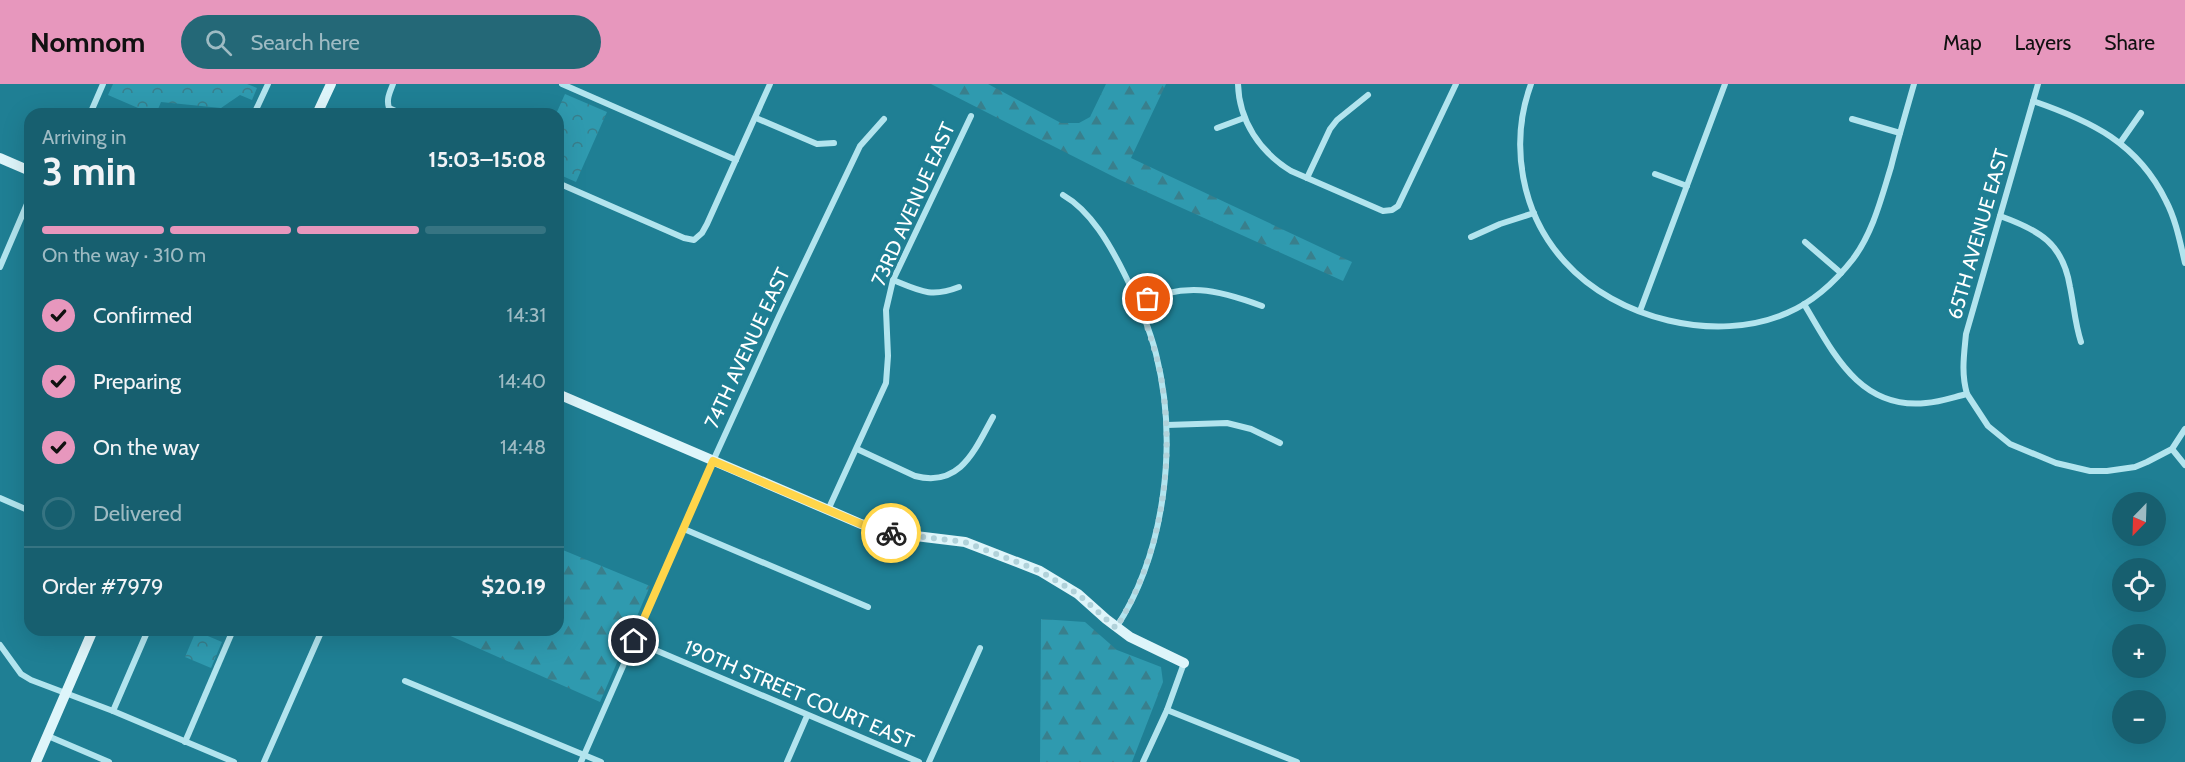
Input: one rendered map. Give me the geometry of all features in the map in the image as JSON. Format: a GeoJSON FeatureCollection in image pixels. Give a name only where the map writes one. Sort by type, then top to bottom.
{"type":"FeatureCollection","features":[{"type":"Feature","properties":{"kind":"street"},"geometry":{"type":"LineString","coordinates":[[93,108],[103,84]]}},
{"type":"Feature","properties":{"kind":"street"},"geometry":{"type":"LineString","coordinates":[[257,108],[268,84]]}},
{"type":"Feature","properties":{"kind":"street"},"geometry":{"type":"LineString","coordinates":[[320,108],[331,84]]}},
{"type":"Feature","properties":{"kind":"street"},"geometry":{"type":"LineString","coordinates":[[389,108],[387,100],[393,84]]}},
{"type":"Feature","properties":{"kind":"street"},"geometry":{"type":"LineString","coordinates":[[562,84],[736,160]]}},
{"type":"Feature","properties":{"kind":"street"},"geometry":{"type":"LineString","coordinates":[[564,186],[684,238],[694,240],[707,224],[770,84]]}},
{"type":"Feature","properties":{"kind":"street"},"geometry":{"type":"LineString","coordinates":[[1238,84],[1244,118],[1257,142],[1278,163],[1383,211],[1392,210],[1402,200],[1456,84]]}},
{"type":"Feature","properties":{"kind":"street"},"geometry":{"type":"LineString","coordinates":[[1531,84],[1522,119],[1521,171],[1534,213],[1548,241],[1565,263],[1585,281],[1622,304],[1676,322],[1725,327],[1767,320],[1786,314],[1804,304],[1841,273],[1862,246],[1874,222],[1914,84]]}},
{"type":"Feature","properties":{"kind":"street"},"geometry":{"type":"LineString","coordinates":[[1640,311],[1725,84]]}},
{"type":"Feature","properties":{"kind":"street","name":"65TH AVENUE EAST"},"geometry":{"type":"LineString","coordinates":[[1967,394],[1962,369],[1966,334],[2038,84]]}},
{"type":"Feature","properties":{"kind":"street"},"geometry":{"type":"LineString","coordinates":[[1307,178],[1330,129],[1337,120],[1368,95]]}},
{"type":"Feature","properties":{"kind":"street"},"geometry":{"type":"LineString","coordinates":[[2033,101],[2088,122],[2120,143],[2143,164],[2166,200],[2185,263]]}},
{"type":"Feature","properties":{"kind":"street"},"geometry":{"type":"LineString","coordinates":[[2120,143],[2141,113]]}},
{"type":"Feature","properties":{"kind":"street","name":"73RD AVENUE EAST"},"geometry":{"type":"LineString","coordinates":[[828,510],[886,383],[888,356],[886,310],[893,280],[970,116]]}},
{"type":"Feature","properties":{"kind":"street"},"geometry":{"type":"LineString","coordinates":[[756,118],[817,144],[834,142]]}},
{"type":"Feature","properties":{"kind":"street"},"geometry":{"type":"LineString","coordinates":[[1217,128],[1244,118]]}},
{"type":"Feature","properties":{"kind":"street","name":"74TH AVENUE EAST"},"geometry":{"type":"LineString","coordinates":[[581,762],[713,461],[860,146],[884,119]]}},
{"type":"Feature","properties":{"kind":"street"},"geometry":{"type":"LineString","coordinates":[[1852,119],[1900,133]]}},
{"type":"Feature","properties":{"kind":"street"},"geometry":{"type":"LineString","coordinates":[[0,158],[24,168]]}},
{"type":"Feature","properties":{"kind":"street"},"geometry":{"type":"LineString","coordinates":[[1655,174],[1687,186]]}},
{"type":"Feature","properties":{"kind":"street"},"geometry":{"type":"LineString","coordinates":[[1063,195],[1076,202],[1116,256],[1139,303],[1155,352],[1162,383],[1167,425],[1165,477],[1158,523],[1143,573],[1116,628]]}},
{"type":"Feature","properties":{"kind":"street"},"geometry":{"type":"LineString","coordinates":[[0,267],[24,211]]}},
{"type":"Feature","properties":{"kind":"street"},"geometry":{"type":"LineString","coordinates":[[1471,237],[1500,224],[1534,213]]}},
{"type":"Feature","properties":{"kind":"street"},"geometry":{"type":"LineString","coordinates":[[2000,216],[2042,235],[2057,250],[2066,269],[2074,323],[2081,342]]}},
{"type":"Feature","properties":{"kind":"street"},"geometry":{"type":"LineString","coordinates":[[1805,242],[1841,273]]}},
{"type":"Feature","properties":{"kind":"street"},"geometry":{"type":"LineString","coordinates":[[893,280],[921,292],[933,294],[959,286]]}},
{"type":"Feature","properties":{"kind":"street"},"geometry":{"type":"LineString","coordinates":[[1139,303],[1178,290],[1207,290],[1225,293],[1262,306]]}},
{"type":"Feature","properties":{"kind":"street"},"geometry":{"type":"LineString","coordinates":[[1804,304],[1845,370],[1866,389],[1887,399],[1911,403],[1924,403],[1967,394],[1981,418],[2000,437],[2021,450],[2073,468],[2107,471],[2135,467],[2172,449],[2185,429]]}},
{"type":"Feature","properties":{"kind":"street"},"geometry":{"type":"LineString","coordinates":[[564,397],[861,524],[891,532],[953,539],[982,547],[1059,581],[1078,594],[1116,628],[1185,663],[1143,762]]}},
{"type":"Feature","properties":{"kind":"street"},"geometry":{"type":"LineString","coordinates":[[857,449],[915,476],[942,477],[962,467],[972,455],[993,417]]}},
{"type":"Feature","properties":{"kind":"street"},"geometry":{"type":"LineString","coordinates":[[1167,425],[1227,423],[1251,429],[1280,443]]}},
{"type":"Feature","properties":{"kind":"street"},"geometry":{"type":"LineString","coordinates":[[2172,449],[2185,465]]}},
{"type":"Feature","properties":{"kind":"street"},"geometry":{"type":"LineString","coordinates":[[0,498],[24,508]]}},
{"type":"Feature","properties":{"kind":"street"},"geometry":{"type":"LineString","coordinates":[[684,529],[868,607]]}},
{"type":"Feature","properties":{"kind":"street"},"geometry":{"type":"LineString","coordinates":[[36,762],[90,636]]}},
{"type":"Feature","properties":{"kind":"street"},"geometry":{"type":"LineString","coordinates":[[113,711],[145,636]]}},
{"type":"Feature","properties":{"kind":"street"},"geometry":{"type":"LineString","coordinates":[[185,742],[230,636]]}},
{"type":"Feature","properties":{"kind":"street"},"geometry":{"type":"LineString","coordinates":[[264,762],[319,636]]}},
{"type":"Feature","properties":{"kind":"street","name":"190TH STREET COURT EAST"},"geometry":{"type":"LineString","coordinates":[[634,641],[919,762]]}},
{"type":"Feature","properties":{"kind":"street"},"geometry":{"type":"LineString","coordinates":[[0,645],[21,674],[234,762]]}},
{"type":"Feature","properties":{"kind":"street"},"geometry":{"type":"LineString","coordinates":[[929,762],[980,648]]}},
{"type":"Feature","properties":{"kind":"street"},"geometry":{"type":"LineString","coordinates":[[405,681],[601,762]]}},
{"type":"Feature","properties":{"kind":"street"},"geometry":{"type":"LineString","coordinates":[[1167,710],[1298,762]]}},
{"type":"Feature","properties":{"kind":"street"},"geometry":{"type":"LineString","coordinates":[[787,762],[807,716]]}},
{"type":"Feature","properties":{"kind":"street"},"geometry":{"type":"LineString","coordinates":[[48,736],[109,762]]}},
{"type":"Feature","properties":{"kind":"green space"},"geometry":{"type":"Polygon","coordinates":[[[113,84],[247,84],[257,88],[252,100],[240,95],[221,108],[161,102],[158,108],[138,108],[108,95],[113,84]]]}},
{"type":"Feature","properties":{"kind":"green space"},"geometry":{"type":"Polygon","coordinates":[[[931,84],[988,84],[1061,123],[1079,123],[1090,117],[1106,84],[1166,84],[1131,158],[1352,262],[1343,281],[1118,179],[931,84]]]}},
{"type":"Feature","properties":{"kind":"green space"},"geometry":{"type":"Polygon","coordinates":[[[565,94],[607,112],[576,182],[564,177],[564,108],[559,108],[565,94]]]}},
{"type":"Feature","properties":{"kind":"green space"},"geometry":{"type":"Polygon","coordinates":[[[564,550],[650,586],[600,702],[451,636],[564,636],[564,550]]]}},
{"type":"Feature","properties":{"kind":"green space"},"geometry":{"type":"Polygon","coordinates":[[[1041,619],[1085,622],[1117,650],[1161,667],[1163,682],[1132,762],[1040,762],[1041,619]]]}},
{"type":"Feature","properties":{"kind":"green space"},"geometry":{"type":"Polygon","coordinates":[[[194,636],[208,636],[222,642],[211,668],[185,657],[194,636]]]}},
{"type":"Feature","properties":{"kind":"way so far"},"geometry":{"type":"LineString","coordinates":[[891,533],[965,542],[1040,571],[1078,594],[1116,628],[1124,616],[1143,573],[1158,523],[1165,477],[1167,425],[1162,383],[1155,352],[1139,303],[1148,299]]}},
{"type":"Feature","properties":{"kind":"route"},"geometry":{"type":"LineString","coordinates":[[634,641],[713,461],[861,524],[891,533]]}}]}
